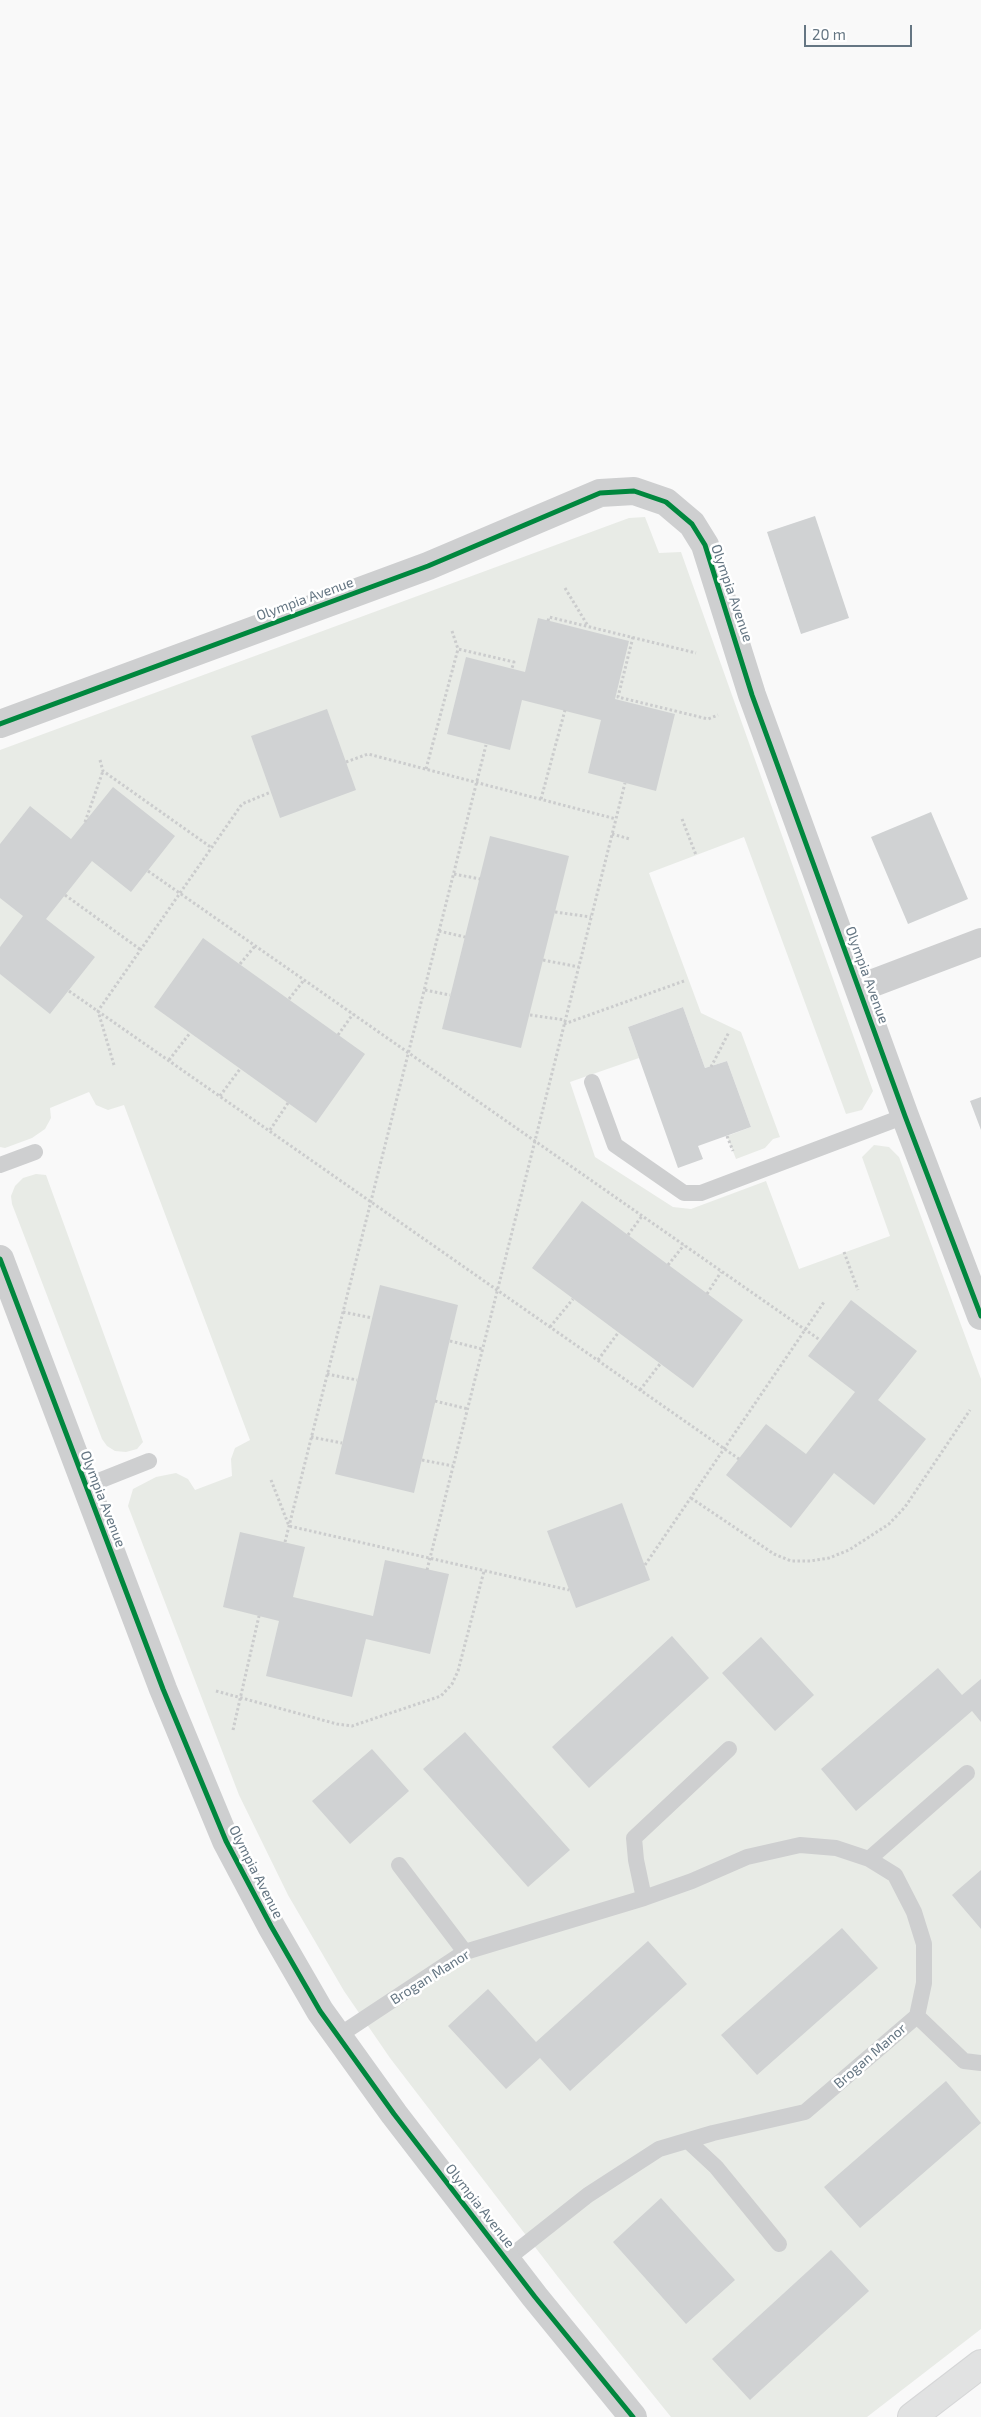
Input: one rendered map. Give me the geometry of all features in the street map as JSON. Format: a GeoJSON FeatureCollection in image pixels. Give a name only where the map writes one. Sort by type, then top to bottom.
{"type":"FeatureCollection","features":[{"type":"Feature","properties":{"kind":"main road"},"geometry":{"type":"LineString","coordinates":[[912,2417],[981,2364]]}},
{"type":"Feature","properties":{"kind":"street","name":"Olympia Avenue"},"geometry":{"type":"LineString","coordinates":[[0,724],[428,566],[600,493],[634,491],[651,495],[680,512],[692,524],[705,545],[752,695],[905,1116],[981,1316]]}},
{"type":"Feature","properties":{"kind":"street"},"geometry":{"type":"LineString","coordinates":[[860,988],[981,942]]}},
{"type":"Feature","properties":{"kind":"street","name":"Olympia Avenue"},"geometry":{"type":"LineString","coordinates":[[0,1259],[163,1688],[226,1841],[270,1926],[320,2011],[394,2114],[633,2417]]}},
{"type":"Feature","properties":{"kind":"lane"},"geometry":{"type":"LineString","coordinates":[[592,1082],[616,1145],[684,1193],[702,1193],[905,1116]]}},
{"type":"Feature","properties":{"kind":"lane"},"geometry":{"type":"LineString","coordinates":[[0,1165],[35,1152]]}},
{"type":"Feature","properties":{"kind":"lane"},"geometry":{"type":"LineString","coordinates":[[86,1486],[149,1461]]}},
{"type":"Feature","properties":{"kind":"lane"},"geometry":{"type":"LineString","coordinates":[[644,1898],[636,1860],[634,1838],[729,1749]]}},
{"type":"Feature","properties":{"kind":"lane"},"geometry":{"type":"LineString","coordinates":[[869,1859],[967,1773]]}},
{"type":"Feature","properties":{"kind":"lane","name":"Brogan Manor"},"geometry":{"type":"LineString","coordinates":[[338,2036],[465,1952],[644,1898],[747,1857],[800,1845],[836,1848],[869,1859],[894,1875],[914,1912],[924,1944],[924,1983],[917,2016],[805,2112],[659,2149],[588,2195],[507,2259]]}},
{"type":"Feature","properties":{"kind":"lane"},"geometry":{"type":"LineString","coordinates":[[399,1865],[465,1952]]}},
{"type":"Feature","properties":{"kind":"lane"},"geometry":{"type":"LineString","coordinates":[[917,2016],[964,2060],[981,2063]]}},
{"type":"Feature","properties":{"kind":"lane"},"geometry":{"type":"LineString","coordinates":[[688,2141],[716,2167],[779,2244]]}},
{"type":"Feature","properties":{"kind":"path"},"geometry":{"type":"LineString","coordinates":[[565,588],[588,626]]}},
{"type":"Feature","properties":{"kind":"path"},"geometry":{"type":"LineString","coordinates":[[548,621],[549,617],[588,626],[610,634],[632,637],[696,653]]}},
{"type":"Feature","properties":{"kind":"path"},"geometry":{"type":"LineString","coordinates":[[426,769],[458,649],[452,631]]}},
{"type":"Feature","properties":{"kind":"path"},"geometry":{"type":"LineString","coordinates":[[632,637],[618,697],[708,719],[718,715]]}},
{"type":"Feature","properties":{"kind":"path"},"geometry":{"type":"LineString","coordinates":[[458,649],[514,662],[512,668]]}},
{"type":"Feature","properties":{"kind":"path"},"geometry":{"type":"LineString","coordinates":[[541,800],[565,710]]}},
{"type":"Feature","properties":{"kind":"path"},"geometry":{"type":"LineString","coordinates":[[285,1542],[486,744]]}},
{"type":"Feature","properties":{"kind":"path"},"geometry":{"type":"LineString","coordinates":[[346,762],[368,754],[616,818]]}},
{"type":"Feature","properties":{"kind":"path"},"geometry":{"type":"LineString","coordinates":[[85,822],[103,771],[100,760]]}},
{"type":"Feature","properties":{"kind":"path"},"geometry":{"type":"LineString","coordinates":[[103,771],[212,848]]}},
{"type":"Feature","properties":{"kind":"path"},"geometry":{"type":"LineString","coordinates":[[427,1570],[625,783]]}},
{"type":"Feature","properties":{"kind":"path"},"geometry":{"type":"LineString","coordinates":[[98,1011],[242,804],[271,792]]}},
{"type":"Feature","properties":{"kind":"path"},"geometry":{"type":"LineString","coordinates":[[682,819],[696,855]]}},
{"type":"Feature","properties":{"kind":"path"},"geometry":{"type":"LineString","coordinates":[[612,834],[630,839]]}},
{"type":"Feature","properties":{"kind":"path"},"geometry":{"type":"LineString","coordinates":[[148,871],[820,1340]]}},
{"type":"Feature","properties":{"kind":"path"},"geometry":{"type":"LineString","coordinates":[[454,874],[480,879]]}},
{"type":"Feature","properties":{"kind":"path"},"geometry":{"type":"LineString","coordinates":[[65,895],[141,950]]}},
{"type":"Feature","properties":{"kind":"path"},"geometry":{"type":"LineString","coordinates":[[555,912],[591,917]]}},
{"type":"Feature","properties":{"kind":"path"},"geometry":{"type":"LineString","coordinates":[[439,930],[465,937]]}},
{"type":"Feature","properties":{"kind":"path"},"geometry":{"type":"LineString","coordinates":[[240,964],[254,946]]}},
{"type":"Feature","properties":{"kind":"path"},"geometry":{"type":"LineString","coordinates":[[543,960],[578,967]]}},
{"type":"Feature","properties":{"kind":"path"},"geometry":{"type":"LineString","coordinates":[[289,999],[304,980]]}},
{"type":"Feature","properties":{"kind":"path"},"geometry":{"type":"LineString","coordinates":[[530,1015],[565,1022],[684,981]]}},
{"type":"Feature","properties":{"kind":"path"},"geometry":{"type":"LineString","coordinates":[[425,990],[450,995]]}},
{"type":"Feature","properties":{"kind":"path"},"geometry":{"type":"LineString","coordinates":[[69,991],[739,1459]]}},
{"type":"Feature","properties":{"kind":"path"},"geometry":{"type":"LineString","coordinates":[[98,1011],[114,1064]]}},
{"type":"Feature","properties":{"kind":"path"},"geometry":{"type":"LineString","coordinates":[[338,1034],[352,1014]]}},
{"type":"Feature","properties":{"kind":"path"},"geometry":{"type":"LineString","coordinates":[[710,1066],[729,1032]]}},
{"type":"Feature","properties":{"kind":"path"},"geometry":{"type":"LineString","coordinates":[[169,1060],[190,1033]]}},
{"type":"Feature","properties":{"kind":"path"},"geometry":{"type":"LineString","coordinates":[[220,1096],[240,1069]]}},
{"type":"Feature","properties":{"kind":"path"},"geometry":{"type":"LineString","coordinates":[[270,1130],[288,1103]]}},
{"type":"Feature","properties":{"kind":"path"},"geometry":{"type":"LineString","coordinates":[[727,1136],[736,1159]]}},
{"type":"Feature","properties":{"kind":"path"},"geometry":{"type":"LineString","coordinates":[[628,1235],[642,1216]]}},
{"type":"Feature","properties":{"kind":"path"},"geometry":{"type":"LineString","coordinates":[[668,1265],[684,1245]]}},
{"type":"Feature","properties":{"kind":"path"},"geometry":{"type":"LineString","coordinates":[[844,1252],[858,1290]]}},
{"type":"Feature","properties":{"kind":"path"},"geometry":{"type":"LineString","coordinates":[[707,1294],[721,1272]]}},
{"type":"Feature","properties":{"kind":"path"},"geometry":{"type":"LineString","coordinates":[[550,1327],[573,1299]]}},
{"type":"Feature","properties":{"kind":"path"},"geometry":{"type":"LineString","coordinates":[[645,1565],[824,1302]]}},
{"type":"Feature","properties":{"kind":"path"},"geometry":{"type":"LineString","coordinates":[[343,1312],[372,1318]]}},
{"type":"Feature","properties":{"kind":"path"},"geometry":{"type":"LineString","coordinates":[[598,1360],[618,1333]]}},
{"type":"Feature","properties":{"kind":"path"},"geometry":{"type":"LineString","coordinates":[[450,1341],[482,1349]]}},
{"type":"Feature","properties":{"kind":"path"},"geometry":{"type":"LineString","coordinates":[[640,1390],[660,1364]]}},
{"type":"Feature","properties":{"kind":"path"},"geometry":{"type":"LineString","coordinates":[[327,1374],[357,1380]]}},
{"type":"Feature","properties":{"kind":"path"},"geometry":{"type":"LineString","coordinates":[[435,1402],[468,1409]]}},
{"type":"Feature","properties":{"kind":"path"},"geometry":{"type":"LineString","coordinates":[[691,1498],[774,1554],[791,1561],[829,1558],[849,1550],[882,1529],[905,1507],[970,1410]]}},
{"type":"Feature","properties":{"kind":"path"},"geometry":{"type":"LineString","coordinates":[[312,1437],[342,1443]]}},
{"type":"Feature","properties":{"kind":"path"},"geometry":{"type":"LineString","coordinates":[[422,1460],[453,1466]]}},
{"type":"Feature","properties":{"kind":"path"},"geometry":{"type":"LineString","coordinates":[[271,1480],[289,1526]]}},
{"type":"Feature","properties":{"kind":"path"},"geometry":{"type":"LineString","coordinates":[[289,1526],[570,1590]]}},
{"type":"Feature","properties":{"kind":"path"},"geometry":{"type":"LineString","coordinates":[[216,1691],[337,1724],[352,1726],[441,1696],[452,1684],[458,1671],[484,1571]]}},
{"type":"Feature","properties":{"kind":"path"},"geometry":{"type":"LineString","coordinates":[[232,1730],[259,1616]]}},
{"type":"Feature","properties":{"kind":"shaded area"},"geometry":{"type":"Polygon","coordinates":[[[645,517],[659,553],[681,552],[873,1091],[862,1110],[846,1114],[744,837],[649,873],[701,1013],[741,1032],[780,1137],[773,1139],[765,1148],[736,1159],[727,1136],[751,1127],[727,1061],[705,1068],[683,1007],[628,1027],[639,1058],[570,1082],[595,1157],[673,1207],[691,1209],[766,1181],[799,1269],[890,1236],[862,1157],[874,1145],[889,1147],[899,1157],[981,1379],[981,2329],[867,2417],[671,2417],[558,2277],[390,2058],[344,1991],[288,1895],[239,1795],[128,1506],[133,1489],[156,1477],[176,1473],[188,1479],[195,1490],[232,1476],[231,1459],[235,1448],[250,1440],[124,1105],[108,1110],[96,1105],[89,1092],[50,1108],[51,1118],[45,1129],[32,1138],[5,1148],[0,1147],[0,750],[629,518],[645,517]]]}},
{"type":"Feature","properties":{"kind":"shaded area"},"geometry":{"type":"Polygon","coordinates":[[[36,1174],[46,1175],[143,1442],[137,1449],[126,1452],[115,1451],[107,1446],[102,1439],[12,1204],[11,1196],[15,1186],[23,1178],[36,1174]]]}},
{"type":"Feature","properties":{"kind":"building"},"geometry":{"type":"Polygon","coordinates":[[[815,516],[849,618],[801,634],[767,532],[815,516]]]}},
{"type":"Feature","properties":{"kind":"building"},"geometry":{"type":"Polygon","coordinates":[[[538,618],[629,641],[615,699],[675,714],[656,791],[588,773],[601,720],[522,700],[510,750],[447,734],[466,657],[525,672],[538,618]]]}},
{"type":"Feature","properties":{"kind":"building"},"geometry":{"type":"Polygon","coordinates":[[[327,709],[356,790],[280,818],[251,736],[327,709]]]}},
{"type":"Feature","properties":{"kind":"building"},"geometry":{"type":"Polygon","coordinates":[[[113,787],[175,836],[131,892],[92,861],[46,919],[95,957],[50,1014],[0,974],[0,947],[23,916],[0,898],[0,844],[30,806],[71,839],[113,787]]]}},
{"type":"Feature","properties":{"kind":"building"},"geometry":{"type":"Polygon","coordinates":[[[931,812],[968,899],[908,924],[871,837],[931,812]]]}},
{"type":"Feature","properties":{"kind":"building"},"geometry":{"type":"Polygon","coordinates":[[[490,836],[569,856],[521,1048],[442,1029],[490,836]]]}},
{"type":"Feature","properties":{"kind":"building"},"geometry":{"type":"Polygon","coordinates":[[[203,938],[365,1054],[316,1123],[154,1007],[203,938]]]}},
{"type":"Feature","properties":{"kind":"building"},"geometry":{"type":"Polygon","coordinates":[[[683,1007],[705,1068],[727,1061],[751,1127],[698,1146],[703,1159],[678,1168],[628,1027],[683,1007]]]}},
{"type":"Feature","properties":{"kind":"building"},"geometry":{"type":"Polygon","coordinates":[[[981,1097],[981,1130],[970,1101],[981,1097]]]}},
{"type":"Feature","properties":{"kind":"building"},"geometry":{"type":"Polygon","coordinates":[[[582,1201],[743,1320],[693,1388],[532,1268],[582,1201]]]}},
{"type":"Feature","properties":{"kind":"building"},"geometry":{"type":"Polygon","coordinates":[[[380,1285],[458,1305],[414,1493],[335,1474],[380,1285]]]}},
{"type":"Feature","properties":{"kind":"building"},"geometry":{"type":"Polygon","coordinates":[[[851,1300],[917,1351],[878,1400],[926,1439],[874,1505],[834,1473],[791,1528],[726,1475],[766,1424],[806,1454],[855,1392],[808,1356],[851,1300]]]}},
{"type":"Feature","properties":{"kind":"building"},"geometry":{"type":"Polygon","coordinates":[[[622,1503],[650,1580],[576,1608],[547,1531],[622,1503]]]}},
{"type":"Feature","properties":{"kind":"building"},"geometry":{"type":"Polygon","coordinates":[[[240,1532],[305,1547],[293,1597],[373,1616],[385,1560],[449,1574],[430,1654],[366,1639],[352,1697],[266,1676],[279,1621],[223,1607],[240,1532]]]}},
{"type":"Feature","properties":{"kind":"building"},"geometry":{"type":"Polygon","coordinates":[[[672,1636],[709,1678],[589,1788],[552,1747],[672,1636]]]}},
{"type":"Feature","properties":{"kind":"building"},"geometry":{"type":"Polygon","coordinates":[[[761,1637],[814,1695],[775,1731],[722,1673],[761,1637]]]}},
{"type":"Feature","properties":{"kind":"building"},"geometry":{"type":"Polygon","coordinates":[[[938,1668],[962,1695],[981,1679],[981,1722],[972,1711],[856,1811],[821,1769],[938,1668]]]}},
{"type":"Feature","properties":{"kind":"building"},"geometry":{"type":"Polygon","coordinates":[[[465,1732],[570,1850],[528,1887],[423,1769],[465,1732]]]}},
{"type":"Feature","properties":{"kind":"building"},"geometry":{"type":"Polygon","coordinates":[[[372,1749],[409,1791],[350,1844],[312,1801],[372,1749]]]}},
{"type":"Feature","properties":{"kind":"building"},"geometry":{"type":"Polygon","coordinates":[[[981,1870],[981,1929],[952,1895],[981,1870]]]}},
{"type":"Feature","properties":{"kind":"building"},"geometry":{"type":"Polygon","coordinates":[[[842,1928],[878,1968],[757,2075],[721,2035],[842,1928]]]}},
{"type":"Feature","properties":{"kind":"building"},"geometry":{"type":"Polygon","coordinates":[[[648,1941],[687,1984],[570,2091],[540,2058],[506,2089],[448,2026],[488,1989],[536,2042],[648,1941]]]}},
{"type":"Feature","properties":{"kind":"building"},"geometry":{"type":"Polygon","coordinates":[[[946,2081],[981,2123],[860,2228],[824,2187],[946,2081]]]}},
{"type":"Feature","properties":{"kind":"building"},"geometry":{"type":"Polygon","coordinates":[[[661,2198],[735,2280],[686,2324],[613,2242],[661,2198]]]}},
{"type":"Feature","properties":{"kind":"building"},"geometry":{"type":"Polygon","coordinates":[[[831,2250],[869,2291],[750,2400],[712,2359],[831,2250]]]}},
{"type":"Feature","properties":{"kind":"cycle path"},"geometry":{"type":"LineString","coordinates":[[0,724],[428,566],[600,493],[634,491],[666,502],[692,524],[705,545],[752,695],[905,1116],[981,1316]]}},
{"type":"Feature","properties":{"kind":"cycle path"},"geometry":{"type":"LineString","coordinates":[[0,1259],[163,1689],[226,1841],[271,1926],[320,2011],[394,2114],[535,2297],[633,2417]]}}]}
